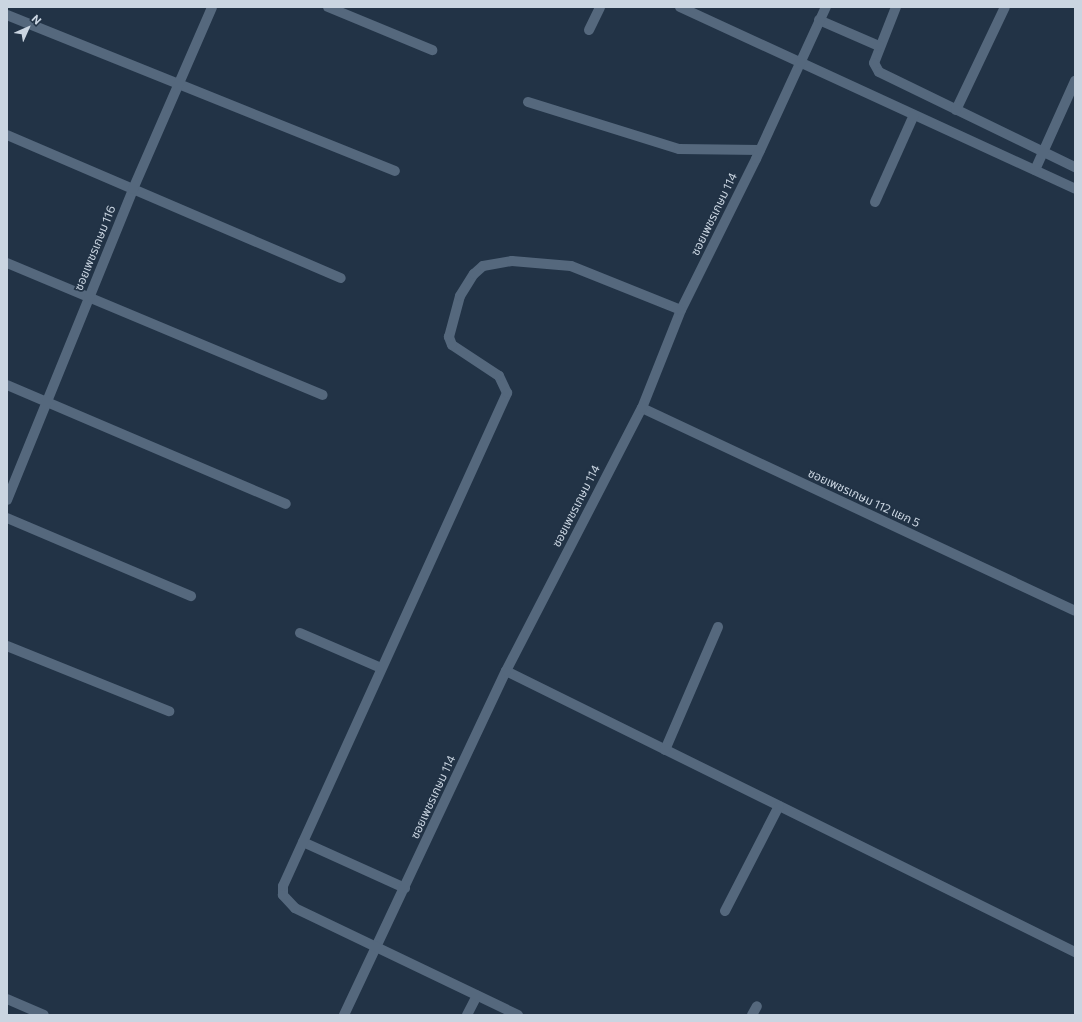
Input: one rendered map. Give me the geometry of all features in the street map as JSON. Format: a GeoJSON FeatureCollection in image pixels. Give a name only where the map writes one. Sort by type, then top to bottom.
{"type":"FeatureCollection","features":[{"type":"Feature","properties":{"kind":"street","name":"ซอยเพชรเกษม 116"},"geometry":{"type":"LineString","coordinates":[[7,500],[133,189],[212,7]]}},
{"type":"Feature","properties":{"kind":"street"},"geometry":{"type":"LineString","coordinates":[[328,7],[432,50]]}},
{"type":"Feature","properties":{"kind":"street"},"geometry":{"type":"LineString","coordinates":[[589,30],[600,7]]}},
{"type":"Feature","properties":{"kind":"street"},"geometry":{"type":"LineString","coordinates":[[680,7],[1035,170],[1075,190]]}},
{"type":"Feature","properties":{"kind":"street","name":"ซอยเพชรเกษม 114"},"geometry":{"type":"LineString","coordinates":[[344,1015],[378,946],[506,671],[642,408],[681,310],[760,150],[799,62],[826,7]]}},
{"type":"Feature","properties":{"kind":"street"},"geometry":{"type":"LineString","coordinates":[[896,7],[879,46],[874,63],[879,72],[1075,167]]}},
{"type":"Feature","properties":{"kind":"street"},"geometry":{"type":"LineString","coordinates":[[956,110],[1005,7]]}},
{"type":"Feature","properties":{"kind":"street"},"geometry":{"type":"LineString","coordinates":[[7,15],[180,82],[395,171]]}},
{"type":"Feature","properties":{"kind":"street"},"geometry":{"type":"LineString","coordinates":[[819,20],[879,46]]}},
{"type":"Feature","properties":{"kind":"street"},"geometry":{"type":"LineString","coordinates":[[1035,170],[1075,81]]}},
{"type":"Feature","properties":{"kind":"street"},"geometry":{"type":"LineString","coordinates":[[528,102],[679,150],[760,150]]}},
{"type":"Feature","properties":{"kind":"street"},"geometry":{"type":"LineString","coordinates":[[875,202],[914,115]]}},
{"type":"Feature","properties":{"kind":"street"},"geometry":{"type":"LineString","coordinates":[[7,135],[341,278]]}},
{"type":"Feature","properties":{"kind":"street"},"geometry":{"type":"LineString","coordinates":[[518,1015],[378,946],[295,908],[283,895],[283,886],[507,393],[499,376],[452,345],[449,337],[460,296],[474,274],[483,266],[512,262],[571,266],[681,310]]}},
{"type":"Feature","properties":{"kind":"street"},"geometry":{"type":"LineString","coordinates":[[7,263],[322,395]]}},
{"type":"Feature","properties":{"kind":"street"},"geometry":{"type":"LineString","coordinates":[[7,385],[286,504]]}},
{"type":"Feature","properties":{"kind":"street","name":"ซอยเพชรเกษม 112 แยก 5"},"geometry":{"type":"LineString","coordinates":[[642,408],[1075,611]]}},
{"type":"Feature","properties":{"kind":"street"},"geometry":{"type":"LineString","coordinates":[[7,518],[191,596]]}},
{"type":"Feature","properties":{"kind":"street"},"geometry":{"type":"LineString","coordinates":[[665,750],[718,627]]}},
{"type":"Feature","properties":{"kind":"street"},"geometry":{"type":"LineString","coordinates":[[300,633],[381,668]]}},
{"type":"Feature","properties":{"kind":"street"},"geometry":{"type":"LineString","coordinates":[[7,646],[168,711]]}},
{"type":"Feature","properties":{"kind":"street"},"geometry":{"type":"LineString","coordinates":[[506,671],[1075,952]]}},
{"type":"Feature","properties":{"kind":"street"},"geometry":{"type":"LineString","coordinates":[[725,911],[779,806]]}},
{"type":"Feature","properties":{"kind":"street"},"geometry":{"type":"LineString","coordinates":[[303,842],[405,888]]}},
{"type":"Feature","properties":{"kind":"street"},"geometry":{"type":"LineString","coordinates":[[467,1015],[477,995]]}},
{"type":"Feature","properties":{"kind":"street"},"geometry":{"type":"LineString","coordinates":[[7,999],[44,1015]]}}]}
